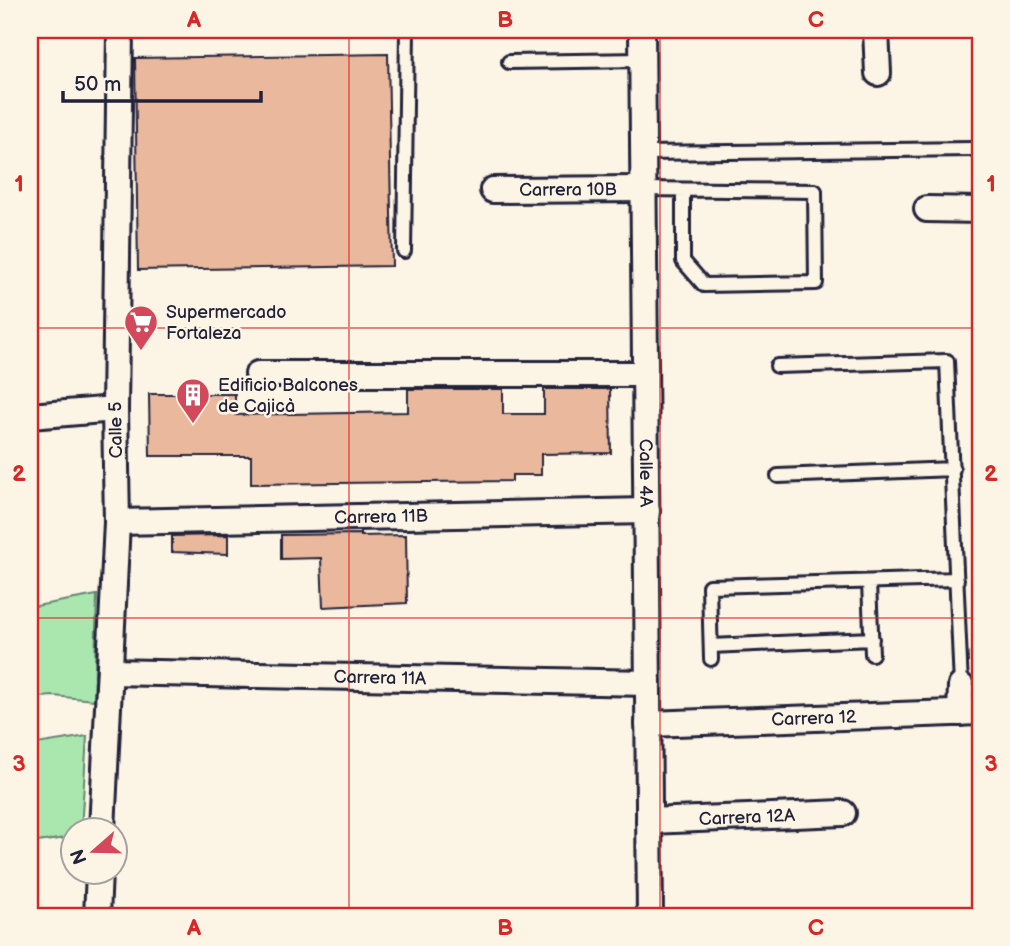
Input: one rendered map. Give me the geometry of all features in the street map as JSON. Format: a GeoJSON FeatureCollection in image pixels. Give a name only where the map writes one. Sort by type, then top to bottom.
{"type":"FeatureCollection","features":[{"type":"Feature","properties":{"kind":"street","name":"Calle 5"},"geometry":{"type":"LineString","coordinates":[[103,816],[117,522],[115,409],[120,30]]}},
{"type":"Feature","properties":{"kind":"street","name":"Calle 4A"},"geometry":{"type":"LineString","coordinates":[[642,30],[650,916]]}},
{"type":"Feature","properties":{"kind":"street"},"geometry":{"type":"LineString","coordinates":[[876,30],[878,73]]}},
{"type":"Feature","properties":{"kind":"street","name":"Carrera 10B"},"geometry":{"type":"LineString","coordinates":[[493,190],[643,189]]}},
{"type":"Feature","properties":{"kind":"street"},"geometry":{"type":"LineString","coordinates":[[927,209],[980,210]]}},
{"type":"Feature","properties":{"kind":"street"},"geometry":{"type":"LineString","coordinates":[[258,374],[645,374]]}},
{"type":"Feature","properties":{"kind":"street"},"geometry":{"type":"LineString","coordinates":[[30,416],[115,409]]}},
{"type":"Feature","properties":{"kind":"street","name":"Carrera 11B"},"geometry":{"type":"LineString","coordinates":[[117,522],[647,511]]}},
{"type":"Feature","properties":{"kind":"street","name":"Carrera 11A"},"geometry":{"type":"LineString","coordinates":[[110,672],[648,683]]}},
{"type":"Feature","properties":{"kind":"street"},"geometry":{"type":"LineString","coordinates":[[961,686],[970,713]]}},
{"type":"Feature","properties":{"kind":"street","name":"Carrera 12"},"geometry":{"type":"LineString","coordinates":[[648,724],[970,713]]}},
{"type":"Feature","properties":{"kind":"street","name":"Carrera 12A"},"geometry":{"type":"LineString","coordinates":[[649,821],[843,813]]}},
{"type":"Feature","properties":{"kind":"street"},"geometry":{"type":"LineString","coordinates":[[97,916],[98,886]]}},
{"type":"Feature","properties":{"kind":"lane"},"geometry":{"type":"LineString","coordinates":[[404,251],[407,30]]}},
{"type":"Feature","properties":{"kind":"lane"},"geometry":{"type":"LineString","coordinates":[[509,62],[642,60]]}},
{"type":"Feature","properties":{"kind":"lane"},"geometry":{"type":"LineString","coordinates":[[643,153],[973,149]]}},
{"type":"Feature","properties":{"kind":"lane"},"geometry":{"type":"LineString","coordinates":[[643,189],[815,191],[816,283],[704,285],[683,261],[683,190]]}},
{"type":"Feature","properties":{"kind":"lane"},"geometry":{"type":"LineString","coordinates":[[777,366],[947,361],[961,686]]}},
{"type":"Feature","properties":{"kind":"lane"},"geometry":{"type":"LineString","coordinates":[[778,476],[953,469]]}},
{"type":"Feature","properties":{"kind":"lane"},"geometry":{"type":"LineString","coordinates":[[711,659],[709,586],[957,579]]}},
{"type":"Feature","properties":{"kind":"lane"},"geometry":{"type":"LineString","coordinates":[[869,583],[872,654]]}},
{"type":"Feature","properties":{"kind":"lane"},"geometry":{"type":"LineString","coordinates":[[711,646],[872,639]]}},
{"type":"Feature","properties":{"kind":"green space"},"geometry":{"type":"Polygon","coordinates":[[[97,595],[94,700],[53,696],[30,698],[30,607],[97,595]]]}},
{"type":"Feature","properties":{"kind":"green space"},"geometry":{"type":"Polygon","coordinates":[[[87,736],[82,816],[60,816],[60,839],[30,843],[30,745],[87,736]]]}},
{"type":"Feature","properties":{"kind":"building"},"geometry":{"type":"Polygon","coordinates":[[[388,54],[392,266],[138,270],[135,58],[388,54]]]}},
{"type":"Feature","properties":{"kind":"building"},"geometry":{"type":"Polygon","coordinates":[[[408,389],[503,389],[503,414],[544,414],[544,389],[610,389],[611,453],[541,454],[541,475],[512,475],[512,481],[251,484],[251,456],[150,456],[149,394],[235,394],[235,415],[408,412],[408,389]]]}},
{"type":"Feature","properties":{"kind":"building"},"geometry":{"type":"Polygon","coordinates":[[[228,535],[228,554],[172,552],[172,536],[228,535]]]}},
{"type":"Feature","properties":{"kind":"building"},"geometry":{"type":"Polygon","coordinates":[[[281,535],[406,535],[407,603],[323,607],[321,558],[281,559],[281,535]]]}},
{"type":"Feature","properties":{"kind":"place","name":"Supermercado Fortaleza"},"geometry":{"type":"Point","coordinates":[141,352]}},
{"type":"Feature","properties":{"kind":"place","name":"Edificio Balcones de Cajicà"},"geometry":{"type":"Point","coordinates":[193,425]}}]}
